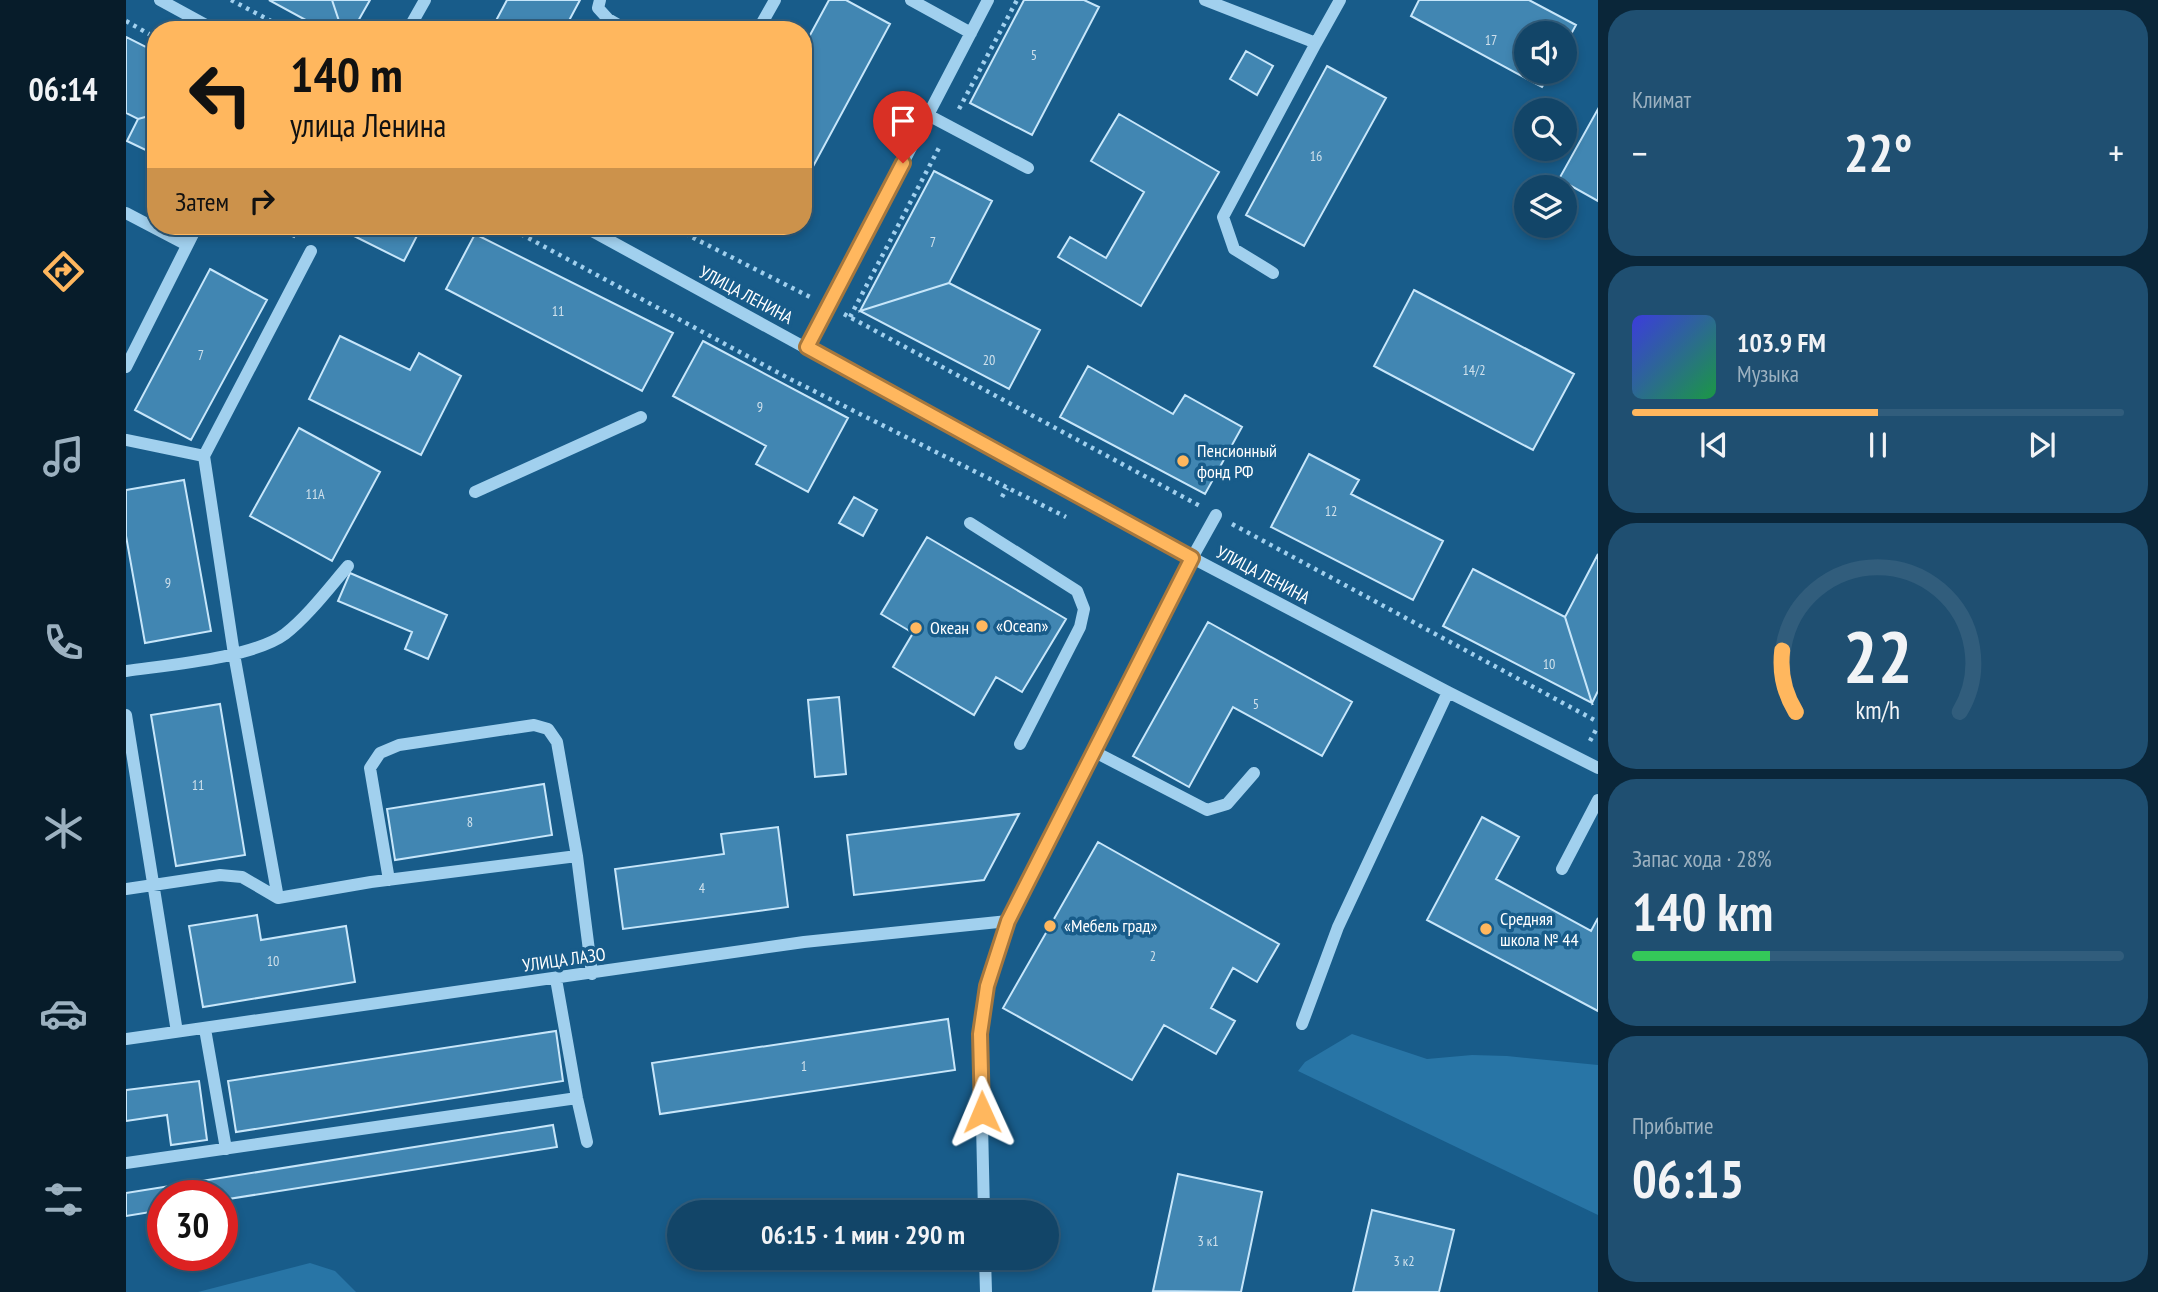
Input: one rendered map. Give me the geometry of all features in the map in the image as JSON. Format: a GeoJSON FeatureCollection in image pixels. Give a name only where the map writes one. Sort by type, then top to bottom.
{"type":"FeatureCollection","features":[{"type":"Feature","properties":{"kind":"street"},"geometry":{"type":"LineString","coordinates":[[160,0],[198,21]]}},
{"type":"Feature","properties":{"kind":"street"},"geometry":{"type":"LineString","coordinates":[[413,21],[425,0]]}},
{"type":"Feature","properties":{"kind":"street"},"geometry":{"type":"LineString","coordinates":[[600,0],[598,8],[612,21]]}},
{"type":"Feature","properties":{"kind":"street"},"geometry":{"type":"LineString","coordinates":[[763,21],[775,0]]}},
{"type":"Feature","properties":{"kind":"street"},"geometry":{"type":"LineString","coordinates":[[911,0],[971,33]]}},
{"type":"Feature","properties":{"kind":"street"},"geometry":{"type":"LineString","coordinates":[[807,347],[988,0]]}},
{"type":"Feature","properties":{"kind":"street"},"geometry":{"type":"LineString","coordinates":[[1205,0],[1316,43]]}},
{"type":"Feature","properties":{"kind":"street"},"geometry":{"type":"LineString","coordinates":[[1273,274],[1234,249],[1223,216],[1340,0]]}},
{"type":"Feature","properties":{"kind":"street"},"geometry":{"type":"LineString","coordinates":[[928,116],[1028,168]]}},
{"type":"Feature","properties":{"kind":"street"},"geometry":{"type":"LineString","coordinates":[[126,213],[147,224]]}},
{"type":"Feature","properties":{"kind":"street"},"geometry":{"type":"LineString","coordinates":[[168,235],[187,245]]}},
{"type":"Feature","properties":{"kind":"street"},"geometry":{"type":"LineString","coordinates":[[126,367],[192,235]]}},
{"type":"Feature","properties":{"kind":"street","name":"УЛИЦА ЛЕНИНА"},"geometry":{"type":"LineString","coordinates":[[600,235],[1111,515],[1598,768]]}},
{"type":"Feature","properties":{"kind":"street"},"geometry":{"type":"LineString","coordinates":[[278,898],[234,654],[204,456],[311,251]]}},
{"type":"Feature","properties":{"kind":"street"},"geometry":{"type":"LineString","coordinates":[[475,492],[641,417]]}},
{"type":"Feature","properties":{"kind":"street"},"geometry":{"type":"LineString","coordinates":[[126,440],[204,456]]}},
{"type":"Feature","properties":{"kind":"street"},"geometry":{"type":"LineString","coordinates":[[985,1200],[980,1034],[987,986],[1008,921],[1216,515]]}},
{"type":"Feature","properties":{"kind":"street"},"geometry":{"type":"LineString","coordinates":[[970,523],[1077,591],[1084,609],[1080,627],[1020,744]]}},
{"type":"Feature","properties":{"kind":"street"},"geometry":{"type":"LineString","coordinates":[[126,671],[234,654],[284,635],[348,566]]}},
{"type":"Feature","properties":{"kind":"street"},"geometry":{"type":"LineString","coordinates":[[1302,1024],[1338,927],[1448,692]]}},
{"type":"Feature","properties":{"kind":"street"},"geometry":{"type":"LineString","coordinates":[[126,715],[177,1032]]}},
{"type":"Feature","properties":{"kind":"street"},"geometry":{"type":"LineString","coordinates":[[389,880],[370,768],[380,753],[399,745],[534,724],[548,729],[557,742],[578,856],[592,974]]}},
{"type":"Feature","properties":{"kind":"street"},"geometry":{"type":"LineString","coordinates":[[1093,751],[1208,810],[1227,804],[1254,773]]}},
{"type":"Feature","properties":{"kind":"street"},"geometry":{"type":"LineString","coordinates":[[1562,869],[1598,800]]}},
{"type":"Feature","properties":{"kind":"street"},"geometry":{"type":"LineString","coordinates":[[126,889],[220,875],[242,877],[278,898],[389,880],[578,856]]}},
{"type":"Feature","properties":{"kind":"street","name":"УЛИЦА ЛАЗО"},"geometry":{"type":"LineString","coordinates":[[126,1039],[804,942],[1008,921]]}},
{"type":"Feature","properties":{"kind":"street"},"geometry":{"type":"LineString","coordinates":[[556,979],[587,1142]]}},
{"type":"Feature","properties":{"kind":"street"},"geometry":{"type":"LineString","coordinates":[[205,1029],[226,1149]]}},
{"type":"Feature","properties":{"kind":"street"},"geometry":{"type":"LineString","coordinates":[[126,1163],[577,1098]]}},
{"type":"Feature","properties":{"kind":"street"},"geometry":{"type":"LineString","coordinates":[[985,1270],[986,1292]]}},
{"type":"Feature","properties":{"kind":"path"},"geometry":{"type":"LineString","coordinates":[[231,0],[271,21]]}},
{"type":"Feature","properties":{"kind":"path"},"geometry":{"type":"LineString","coordinates":[[688,235],[850,317],[1017,0]]}},
{"type":"Feature","properties":{"kind":"path"},"geometry":{"type":"LineString","coordinates":[[126,22],[147,33]]}},
{"type":"Feature","properties":{"kind":"path"},"geometry":{"type":"LineString","coordinates":[[1002,497],[1007,488]]}},
{"type":"Feature","properties":{"kind":"shaded area"},"geometry":{"type":"Polygon","coordinates":[[[1352,1034],[1427,1059],[1472,1055],[1507,1056],[1598,1065],[1598,1215],[1298,1071],[1305,1062],[1352,1034]]]}},
{"type":"Feature","properties":{"kind":"shaded area"},"geometry":{"type":"Polygon","coordinates":[[[310,1263],[335,1271],[356,1292],[198,1292],[310,1263]]]}},
{"type":"Feature","properties":{"kind":"building"},"geometry":{"type":"Polygon","coordinates":[[[269,0],[332,0],[339,21],[308,21],[269,0]]]}},
{"type":"Feature","properties":{"kind":"building"},"geometry":{"type":"Polygon","coordinates":[[[332,0],[370,0],[358,21],[339,21],[332,0]]]}},
{"type":"Feature","properties":{"kind":"building"},"geometry":{"type":"Polygon","coordinates":[[[507,0],[580,0],[569,21],[496,21],[507,0]]]}},
{"type":"Feature","properties":{"kind":"building"},"geometry":{"type":"Polygon","coordinates":[[[829,0],[846,0],[890,24],[812,168],[812,31],[829,0]]]}},
{"type":"Feature","properties":{"kind":"building"},"geometry":{"type":"Polygon","coordinates":[[[1024,0],[1084,0],[1099,7],[1032,135],[970,103],[1024,0]]]}},
{"type":"Feature","properties":{"kind":"building"},"geometry":{"type":"Polygon","coordinates":[[[1419,0],[1529,0],[1568,21],[1514,21],[1514,72],[1411,16],[1419,0]]]}},
{"type":"Feature","properties":{"kind":"building"},"geometry":{"type":"Polygon","coordinates":[[[126,37],[147,48],[147,116],[138,119],[126,113],[126,37]]]}},
{"type":"Feature","properties":{"kind":"building"},"geometry":{"type":"Polygon","coordinates":[[[1246,51],[1273,66],[1257,95],[1230,79],[1246,51]]]}},
{"type":"Feature","properties":{"kind":"building"},"geometry":{"type":"Polygon","coordinates":[[[1327,66],[1386,98],[1304,246],[1246,215],[1327,66]]]}},
{"type":"Feature","properties":{"kind":"building"},"geometry":{"type":"Polygon","coordinates":[[[1598,109],[1598,201],[1577,189],[1577,175],[1561,175],[1569,161],[1577,161],[1577,147],[1598,109]]]}},
{"type":"Feature","properties":{"kind":"building"},"geometry":{"type":"Polygon","coordinates":[[[1119,114],[1219,172],[1141,306],[1058,257],[1070,237],[1106,258],[1144,192],[1091,161],[1119,114]]]}},
{"type":"Feature","properties":{"kind":"building"},"geometry":{"type":"Polygon","coordinates":[[[147,116],[147,151],[127,141],[138,119],[147,116]]]}},
{"type":"Feature","properties":{"kind":"building"},"geometry":{"type":"Polygon","coordinates":[[[934,171],[992,201],[949,283],[860,311],[934,171]]]}},
{"type":"Feature","properties":{"kind":"building"},"geometry":{"type":"Polygon","coordinates":[[[352,235],[417,235],[404,261],[352,235]]]}},
{"type":"Feature","properties":{"kind":"building"},"geometry":{"type":"Polygon","coordinates":[[[474,235],[477,235],[673,333],[642,391],[446,289],[474,235]]]}},
{"type":"Feature","properties":{"kind":"building"},"geometry":{"type":"Polygon","coordinates":[[[210,269],[267,300],[191,440],[135,410],[210,269]]]}},
{"type":"Feature","properties":{"kind":"building"},"geometry":{"type":"Polygon","coordinates":[[[949,283],[1040,330],[1009,389],[860,311],[949,283]]]}},
{"type":"Feature","properties":{"kind":"building"},"geometry":{"type":"Polygon","coordinates":[[[1414,290],[1574,374],[1533,450],[1374,366],[1414,290]]]}},
{"type":"Feature","properties":{"kind":"building"},"geometry":{"type":"Polygon","coordinates":[[[340,336],[410,370],[419,353],[461,376],[421,455],[309,399],[340,336]]]}},
{"type":"Feature","properties":{"kind":"building"},"geometry":{"type":"Polygon","coordinates":[[[703,341],[848,418],[808,492],[756,464],[766,446],[673,396],[703,341]]]}},
{"type":"Feature","properties":{"kind":"building","name":"Пенсионный фонд РФ"},"geometry":{"type":"Polygon","coordinates":[[[1088,366],[1173,414],[1185,395],[1242,427],[1205,494],[1060,417],[1088,366]]]}},
{"type":"Feature","properties":{"kind":"building"},"geometry":{"type":"Polygon","coordinates":[[[299,428],[380,472],[332,561],[250,516],[299,428]]]}},
{"type":"Feature","properties":{"kind":"building"},"geometry":{"type":"Polygon","coordinates":[[[1309,454],[1359,480],[1351,494],[1443,541],[1413,600],[1271,527],[1309,454]]]}},
{"type":"Feature","properties":{"kind":"building"},"geometry":{"type":"Polygon","coordinates":[[[184,480],[211,631],[145,643],[126,536],[126,490],[184,480]]]}},
{"type":"Feature","properties":{"kind":"building"},"geometry":{"type":"Polygon","coordinates":[[[854,497],[877,510],[863,536],[839,523],[854,497]]]}},
{"type":"Feature","properties":{"kind":"building","name":"«Оcean»"},"geometry":{"type":"Polygon","coordinates":[[[927,537],[1066,619],[1022,692],[996,677],[974,715],[893,667],[913,633],[881,614],[927,537]]]}},
{"type":"Feature","properties":{"kind":"building"},"geometry":{"type":"Polygon","coordinates":[[[1598,554],[1598,691],[1592,703],[1565,617],[1598,554]]]}},
{"type":"Feature","properties":{"kind":"building"},"geometry":{"type":"Polygon","coordinates":[[[1473,569],[1565,617],[1592,703],[1443,626],[1473,569]]]}},
{"type":"Feature","properties":{"kind":"building"},"geometry":{"type":"Polygon","coordinates":[[[350,573],[447,615],[428,659],[405,649],[412,632],[338,601],[350,573]]]}},
{"type":"Feature","properties":{"kind":"building"},"geometry":{"type":"Polygon","coordinates":[[[1208,622],[1352,702],[1322,756],[1233,707],[1189,787],[1133,756],[1208,622]]]}},
{"type":"Feature","properties":{"kind":"building"},"geometry":{"type":"Polygon","coordinates":[[[839,697],[846,774],[815,777],[808,700],[839,697]]]}},
{"type":"Feature","properties":{"kind":"building"},"geometry":{"type":"Polygon","coordinates":[[[220,704],[245,855],[176,866],[151,715],[220,704]]]}},
{"type":"Feature","properties":{"kind":"building"},"geometry":{"type":"Polygon","coordinates":[[[544,784],[552,835],[395,860],[387,809],[544,784]]]}},
{"type":"Feature","properties":{"kind":"building"},"geometry":{"type":"Polygon","coordinates":[[[1019,814],[984,880],[854,895],[847,835],[1019,814]]]}},
{"type":"Feature","properties":{"kind":"building"},"geometry":{"type":"Polygon","coordinates":[[[1482,817],[1519,837],[1496,879],[1591,931],[1598,918],[1598,1011],[1427,920],[1482,817]]]}},
{"type":"Feature","properties":{"kind":"building"},"geometry":{"type":"Polygon","coordinates":[[[778,827],[788,907],[623,929],[615,869],[724,854],[721,834],[778,827]]]}},
{"type":"Feature","properties":{"kind":"building"},"geometry":{"type":"Polygon","coordinates":[[[1098,842],[1279,944],[1257,982],[1233,968],[1211,1008],[1235,1021],[1216,1054],[1164,1025],[1132,1080],[1003,1008],[1098,842]]]}},
{"type":"Feature","properties":{"kind":"building"},"geometry":{"type":"Polygon","coordinates":[[[257,915],[261,940],[346,926],[355,982],[203,1007],[189,926],[257,915]]]}},
{"type":"Feature","properties":{"kind":"building"},"geometry":{"type":"Polygon","coordinates":[[[948,1019],[955,1070],[660,1114],[652,1063],[948,1019]]]}},
{"type":"Feature","properties":{"kind":"building"},"geometry":{"type":"Polygon","coordinates":[[[556,1031],[563,1081],[236,1132],[228,1081],[556,1031]]]}},
{"type":"Feature","properties":{"kind":"building"},"geometry":{"type":"Polygon","coordinates":[[[199,1081],[207,1140],[171,1145],[167,1115],[126,1121],[126,1090],[199,1081]]]}},
{"type":"Feature","properties":{"kind":"building"},"geometry":{"type":"Polygon","coordinates":[[[553,1125],[557,1147],[238,1197],[238,1180],[208,1180],[553,1125]]]}},
{"type":"Feature","properties":{"kind":"building"},"geometry":{"type":"Polygon","coordinates":[[[1178,1174],[1262,1192],[1241,1292],[1153,1291],[1178,1174]]]}},
{"type":"Feature","properties":{"kind":"building"},"geometry":{"type":"Polygon","coordinates":[[[147,1190],[147,1213],[126,1216],[126,1193],[147,1190]]]}},
{"type":"Feature","properties":{"kind":"building"},"geometry":{"type":"Polygon","coordinates":[[[1372,1210],[1454,1230],[1439,1292],[1353,1292],[1372,1210]]]}},
{"type":"Feature","properties":{"kind":"place","name":"Пенсионный фонд РФ"},"geometry":{"type":"Point","coordinates":[1183,461]}},
{"type":"Feature","properties":{"kind":"place","name":"«Оcean»"},"geometry":{"type":"Point","coordinates":[982,626]}},
{"type":"Feature","properties":{"kind":"place","name":"Океан"},"geometry":{"type":"Point","coordinates":[916,628]}},
{"type":"Feature","properties":{"kind":"place","name":"«Мебель град»"},"geometry":{"type":"Point","coordinates":[1050,926]}},
{"type":"Feature","properties":{"kind":"place","name":"Средняя школа № 44"},"geometry":{"type":"Point","coordinates":[1486,929]}},
{"type":"Feature","properties":{"kind":"route"},"geometry":{"type":"LineString","coordinates":[[903,163],[807,347],[1192,558],[1008,921],[987,986],[980,1034],[982,1112]]}}]}
